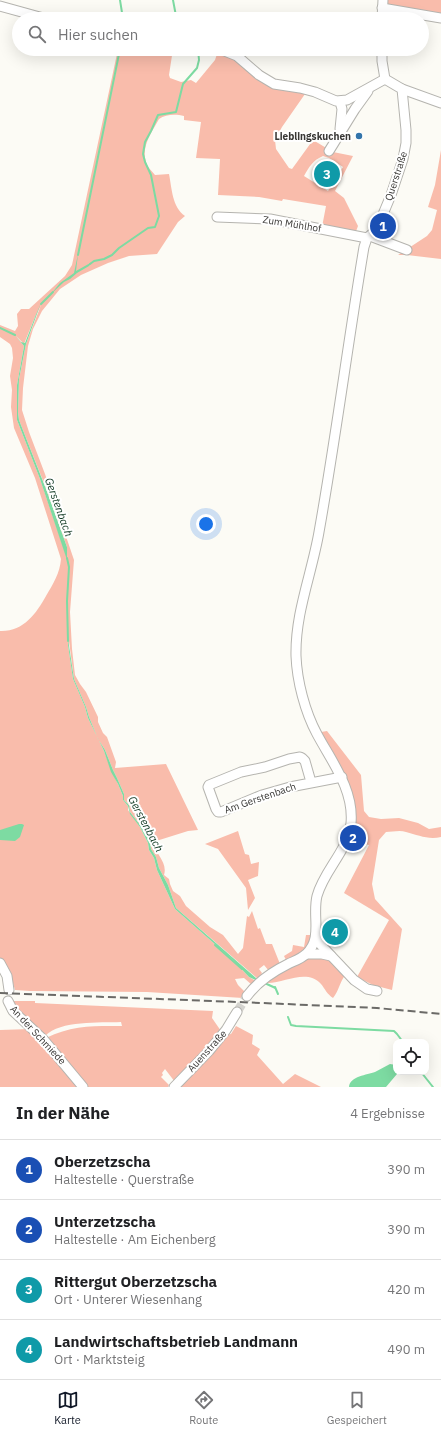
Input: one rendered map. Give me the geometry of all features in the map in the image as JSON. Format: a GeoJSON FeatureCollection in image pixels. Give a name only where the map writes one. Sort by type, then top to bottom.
{"type":"FeatureCollection","features":[{"type":"Feature","properties":{"kind":"street"},"geometry":{"type":"LineString","coordinates":[[383,4],[416,12]]}},
{"type":"Feature","properties":{"kind":"street"},"geometry":{"type":"LineString","coordinates":[[0,6],[22,12]]}},
{"type":"Feature","properties":{"kind":"street"},"geometry":{"type":"LineString","coordinates":[[429,15],[441,18]]}},
{"type":"Feature","properties":{"kind":"street"},"geometry":{"type":"LineString","coordinates":[[238,56],[259,74],[274,84],[300,88],[340,102],[347,100],[385,79]]}},
{"type":"Feature","properties":{"kind":"street"},"geometry":{"type":"LineString","coordinates":[[382,56],[385,79]]}},
{"type":"Feature","properties":{"kind":"street"},"geometry":{"type":"LineString","coordinates":[[385,79],[402,89],[441,103]]}},
{"type":"Feature","properties":{"kind":"street"},"geometry":{"type":"LineString","coordinates":[[329,151],[370,88]]}},
{"type":"Feature","properties":{"kind":"street","name":"Querstraße"},"geometry":{"type":"LineString","coordinates":[[316,934],[315,903],[317,895],[328,870],[347,840],[351,825],[351,811],[342,777],[316,732],[306,704],[298,676],[296,656],[297,638],[304,594],[318,534],[364,247],[369,237],[376,230],[391,195],[401,165],[406,143],[402,89]]}},
{"type":"Feature","properties":{"kind":"street"},"geometry":{"type":"LineString","coordinates":[[339,134],[342,119],[340,102]]}},
{"type":"Feature","properties":{"kind":"street","name":"Zum Mühlhof"},"geometry":{"type":"LineString","coordinates":[[217,217],[270,219],[369,237]]}},
{"type":"Feature","properties":{"kind":"street"},"geometry":{"type":"LineString","coordinates":[[369,237],[407,250]]}},
{"type":"Feature","properties":{"kind":"street","name":"Am Gerstenbach"},"geometry":{"type":"LineString","coordinates":[[311,782],[305,761],[300,757],[241,772],[209,785],[208,787],[216,809],[218,812],[221,812],[262,795],[311,782],[342,777]]}},
{"type":"Feature","properties":{"kind":"street"},"geometry":{"type":"LineString","coordinates":[[247,996],[264,978],[307,954],[313,946],[316,934]]}},
{"type":"Feature","properties":{"kind":"street"},"geometry":{"type":"LineString","coordinates":[[316,934],[320,944],[354,980],[367,989],[377,991]]}},
{"type":"Feature","properties":{"kind":"street"},"geometry":{"type":"LineString","coordinates":[[307,954],[322,954],[331,956]]}},
{"type":"Feature","properties":{"kind":"street"},"geometry":{"type":"LineString","coordinates":[[0,963],[7,976],[9,990]]}},
{"type":"Feature","properties":{"kind":"street","name":"An der Schmiede"},"geometry":{"type":"LineString","coordinates":[[8,1001],[13,1011],[43,1039],[83,1087]]}},
{"type":"Feature","properties":{"kind":"street","name":"Auenstraße"},"geometry":{"type":"LineString","coordinates":[[174,1087],[226,1030],[237,1012]]}},
{"type":"Feature","properties":{"kind":"shaded area"},"geometry":{"type":"Polygon","coordinates":[[[385,0],[441,0],[441,16],[429,14],[429,12],[419,12],[385,6],[385,0]]]}},
{"type":"Feature","properties":{"kind":"shaded area"},"geometry":{"type":"Polygon","coordinates":[[[117,56],[172,56],[169,75],[170,78],[181,82],[191,80],[196,83],[215,60],[216,56],[223,56],[236,60],[267,85],[305,94],[282,127],[275,140],[276,149],[289,168],[292,169],[313,140],[333,152],[353,156],[335,191],[344,198],[358,226],[355,234],[322,227],[326,206],[283,199],[282,201],[259,197],[218,195],[220,159],[196,158],[201,122],[184,120],[184,116],[178,115],[168,115],[162,117],[159,119],[150,134],[146,145],[146,162],[148,167],[155,175],[169,174],[175,203],[177,208],[185,216],[178,222],[157,254],[129,256],[108,263],[81,275],[60,289],[42,311],[33,329],[28,346],[22,410],[74,560],[70,612],[75,675],[86,692],[98,717],[98,722],[103,733],[107,737],[116,762],[115,768],[166,764],[198,830],[188,831],[153,842],[163,862],[165,870],[164,875],[169,879],[173,891],[180,896],[186,906],[210,927],[223,935],[238,954],[243,948],[247,916],[249,917],[252,911],[258,929],[260,928],[266,944],[272,944],[280,964],[269,971],[264,965],[259,969],[262,973],[258,979],[176,908],[168,885],[151,849],[150,842],[144,830],[130,812],[129,805],[124,800],[124,794],[105,750],[99,740],[123,796],[123,800],[128,806],[128,810],[140,827],[148,843],[149,850],[154,858],[157,870],[175,909],[234,961],[249,977],[256,981],[252,985],[244,978],[235,979],[238,985],[245,992],[243,998],[147,992],[15,990],[0,958],[0,631],[8,631],[28,621],[38,609],[54,583],[58,574],[61,559],[35,478],[14,428],[11,407],[12,390],[10,376],[13,358],[12,348],[10,344],[0,337],[0,325],[15,331],[18,326],[17,314],[21,309],[29,309],[65,276],[72,265],[117,56]],[[323,156],[314,162],[304,176],[328,191],[343,167],[323,156]],[[41,305],[24,344],[15,335],[24,346],[17,385],[17,420],[40,479],[67,558],[67,547],[51,501],[19,420],[19,379],[26,344],[41,305]],[[69,641],[68,645],[73,679],[88,718],[97,737],[74,679],[69,641]]]}},
{"type":"Feature","properties":{"kind":"shaded area"},"geometry":{"type":"Polygon","coordinates":[[[441,150],[441,259],[398,255],[427,236],[432,230],[437,210],[428,207],[435,185],[441,150]]]}},
{"type":"Feature","properties":{"kind":"shaded area"},"geometry":{"type":"Polygon","coordinates":[[[78,254],[76,271],[92,262],[89,266],[64,282],[51,294],[60,283],[74,273],[78,254]]]}},
{"type":"Feature","properties":{"kind":"shaded area"},"geometry":{"type":"Polygon","coordinates":[[[41,303],[26,344],[19,379],[18,412],[19,420],[67,547],[67,560],[40,479],[17,420],[17,385],[24,346],[14,334],[21,342],[25,343],[41,303]]]}},
{"type":"Feature","properties":{"kind":"shaded area"},"geometry":{"type":"Polygon","coordinates":[[[68,639],[74,679],[97,737],[73,679],[68,639]]]}},
{"type":"Feature","properties":{"kind":"shaded area"},"geometry":{"type":"Polygon","coordinates":[[[327,731],[361,775],[364,811],[369,817],[381,819],[399,818],[418,823],[429,829],[441,827],[441,837],[427,838],[404,831],[399,831],[386,832],[379,840],[372,884],[375,899],[402,929],[392,990],[373,985],[357,977],[389,920],[344,893],[369,845],[358,842],[355,837],[354,808],[352,798],[342,768],[321,732],[327,731]]]}},
{"type":"Feature","properties":{"kind":"shaded area"},"geometry":{"type":"Polygon","coordinates":[[[99,740],[105,750],[124,794],[124,800],[129,805],[130,812],[144,830],[150,842],[151,849],[168,885],[176,908],[256,978],[276,987],[275,989],[249,977],[234,961],[175,909],[157,870],[154,858],[149,850],[148,843],[140,827],[130,814],[128,806],[123,800],[123,796],[111,772],[99,740]]]}},
{"type":"Feature","properties":{"kind":"shaded area"},"geometry":{"type":"Polygon","coordinates":[[[19,824],[24,825],[20,837],[15,841],[0,840],[0,830],[19,824]]]}},
{"type":"Feature","properties":{"kind":"shaded area"},"geometry":{"type":"Polygon","coordinates":[[[238,831],[245,854],[249,855],[251,864],[259,862],[258,876],[248,880],[255,898],[248,910],[246,888],[218,849],[205,844],[238,831]]]}},
{"type":"Feature","properties":{"kind":"shaded area"},"geometry":{"type":"Polygon","coordinates":[[[306,935],[312,935],[304,952],[286,960],[284,956],[292,951],[293,945],[304,947],[306,935]]]}},
{"type":"Feature","properties":{"kind":"shaded area"},"geometry":{"type":"Polygon","coordinates":[[[308,957],[328,958],[346,974],[333,998],[321,984],[315,979],[309,977],[266,983],[267,980],[308,957]]]}},
{"type":"Feature","properties":{"kind":"shaded area"},"geometry":{"type":"Polygon","coordinates":[[[11,1001],[213,1011],[212,1018],[221,1031],[175,1082],[165,1069],[161,1077],[169,1085],[168,1087],[86,1087],[46,1038],[74,1028],[93,1026],[122,1026],[121,1022],[81,1023],[70,1025],[61,1027],[45,1036],[19,1013],[11,1001]]]}},
{"type":"Feature","properties":{"kind":"shaded area"},"geometry":{"type":"Polygon","coordinates":[[[236,1026],[253,1035],[252,1044],[260,1049],[257,1055],[283,1084],[295,1074],[321,1087],[177,1087],[225,1035],[231,1034],[236,1026]]]}},
{"type":"Feature","properties":{"kind":"shaded area"},"geometry":{"type":"Polygon","coordinates":[[[31,1029],[80,1087],[0,1087],[0,1030],[31,1029]]]}},
{"type":"Feature","properties":{"kind":"shaded area"},"geometry":{"type":"Polygon","coordinates":[[[390,1064],[393,1064],[393,1075],[396,1075],[386,1087],[349,1087],[352,1080],[375,1072],[390,1064]]]}},
{"type":"Feature","properties":{"kind":"waterway"},"geometry":{"type":"LineString","coordinates":[[120,0],[122,12]]}},
{"type":"Feature","properties":{"kind":"waterway","name":"Gerstenbach"},"geometry":{"type":"LineString","coordinates":[[173,0],[175,12]]}},
{"type":"Feature","properties":{"kind":"waterway"},"geometry":{"type":"LineString","coordinates":[[78,255],[119,56]]}},
{"type":"Feature","properties":{"kind":"waterway","name":"Gerstenbach"},"geometry":{"type":"LineString","coordinates":[[90,264],[94,261],[104,259],[112,255],[119,248],[148,228],[155,227],[159,216],[151,175],[143,154],[145,142],[158,115],[176,112],[183,84],[197,68],[199,56]]}},
{"type":"Feature","properties":{"kind":"waterway","name":"Gerstenbach"},"geometry":{"type":"LineString","coordinates":[[41,304],[53,292]]}},
{"type":"Feature","properties":{"kind":"waterway"},"geometry":{"type":"LineString","coordinates":[[0,328],[15,335]]}},
{"type":"Feature","properties":{"kind":"waterway","name":"Gerstenbach"},"geometry":{"type":"LineString","coordinates":[[67,558],[69,567],[67,601],[68,641]]}},
{"type":"Feature","properties":{"kind":"waterway","name":"Gerstenbach"},"geometry":{"type":"LineString","coordinates":[[215,945],[242,969]]}},
{"type":"Feature","properties":{"kind":"waterway","name":"Gerstenbach"},"geometry":{"type":"LineString","coordinates":[[275,987],[278,994]]}},
{"type":"Feature","properties":{"kind":"waterway","name":"Gerstenbach"},"geometry":{"type":"LineString","coordinates":[[288,1017],[291,1025],[296,1026],[394,1031],[401,1039]]}},
{"type":"Feature","properties":{"kind":"waterway","name":"Gerstenbach"},"geometry":{"type":"LineString","coordinates":[[423,1075],[433,1087]]}},
{"type":"Feature","properties":{"kind":"tunnel"},"geometry":{"type":"LineString","coordinates":[[237,1012],[247,996]]}},
{"type":"Feature","properties":{"kind":"railway"},"geometry":{"type":"LineString","coordinates":[[0,993],[377,1008],[441,1014]]}},
{"type":"Feature","properties":{"kind":"place","name":"Lieblingskuchen"},"geometry":{"type":"Point","coordinates":[359,136]}},
{"type":"Feature","properties":{"kind":"place","name":"Rittergut Oberzetzscha"},"geometry":{"type":"Point","coordinates":[327,174]}},
{"type":"Feature","properties":{"kind":"place","name":"Oberzetzscha"},"geometry":{"type":"Point","coordinates":[383,226]}},
{"type":"Feature","properties":{"kind":"place","name":"Unterzetzscha"},"geometry":{"type":"Point","coordinates":[353,838]}},
{"type":"Feature","properties":{"kind":"place","name":"Landwirtschaftsbetrieb Landmann"},"geometry":{"type":"Point","coordinates":[335,932]}}]}
